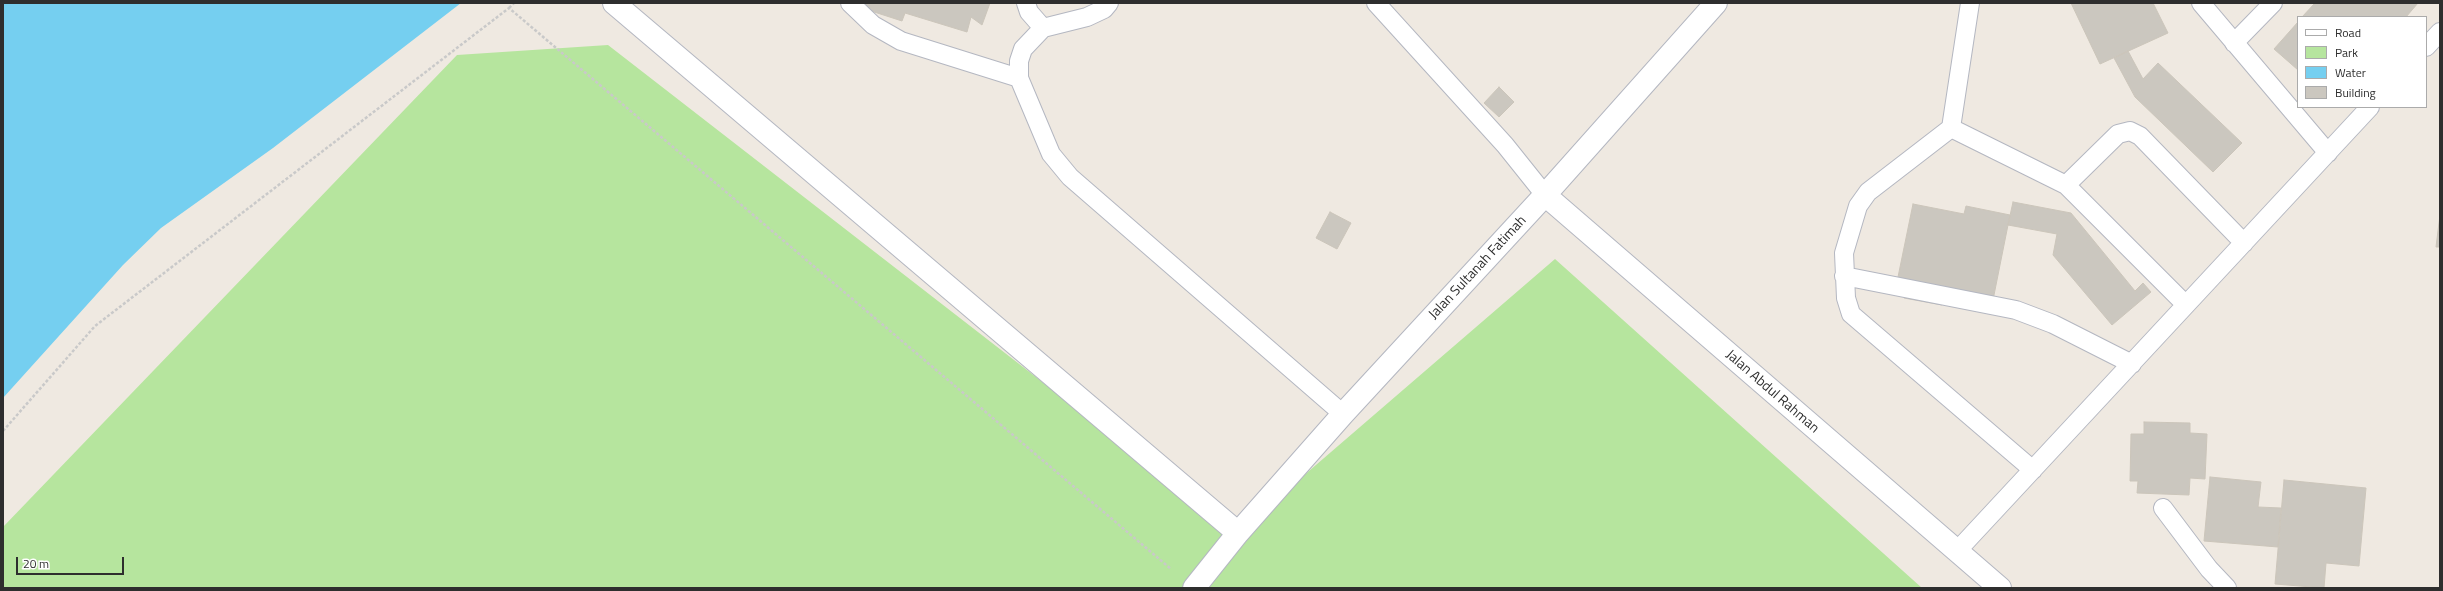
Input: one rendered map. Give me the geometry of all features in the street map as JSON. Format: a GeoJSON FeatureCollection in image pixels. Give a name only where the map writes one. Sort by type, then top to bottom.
{"type":"FeatureCollection","features":[{"type":"Feature","properties":{"kind":"street"},"geometry":{"type":"LineString","coordinates":[[614,3],[1238,533]]}},
{"type":"Feature","properties":{"kind":"street","name":"Jalan Sultanah Fatimah"},"geometry":{"type":"LineString","coordinates":[[1194,588],[1238,533],[1343,414],[1545,195],[1716,3]]}},
{"type":"Feature","properties":{"kind":"street","name":"Jalan Abdul Rahman"},"geometry":{"type":"LineString","coordinates":[[1545,195],[2000,588]]}},
{"type":"Feature","properties":{"kind":"lane"},"geometry":{"type":"LineString","coordinates":[[850,3],[873,25],[901,41],[1019,78]]}},
{"type":"Feature","properties":{"kind":"lane"},"geometry":{"type":"LineString","coordinates":[[1026,3],[1029,12],[1043,28]]}},
{"type":"Feature","properties":{"kind":"lane"},"geometry":{"type":"LineString","coordinates":[[1109,3],[1104,9],[1086,17],[1043,28],[1023,49],[1018,61],[1019,78],[1051,154],[1070,178],[1343,414]]}},
{"type":"Feature","properties":{"kind":"lane"},"geometry":{"type":"LineString","coordinates":[[1376,3],[1505,145],[1545,195]]}},
{"type":"Feature","properties":{"kind":"lane"},"geometry":{"type":"LineString","coordinates":[[1970,3],[1951,128],[1868,192],[1858,206],[1844,253],[1846,298],[1851,314],[2033,470]]}},
{"type":"Feature","properties":{"kind":"lane"},"geometry":{"type":"LineString","coordinates":[[2201,3],[2328,153]]}},
{"type":"Feature","properties":{"kind":"lane"},"geometry":{"type":"LineString","coordinates":[[2234,43],[2273,3]]}},
{"type":"Feature","properties":{"kind":"lane"},"geometry":{"type":"LineString","coordinates":[[2427,46],[2440,32]]}},
{"type":"Feature","properties":{"kind":"lane"},"geometry":{"type":"LineString","coordinates":[[1958,551],[2369,108]]}},
{"type":"Feature","properties":{"kind":"lane"},"geometry":{"type":"LineString","coordinates":[[1951,128],[2066,185],[2186,305]]}},
{"type":"Feature","properties":{"kind":"lane"},"geometry":{"type":"LineString","coordinates":[[2066,185],[2118,134],[2130,131],[2140,136],[2244,243]]}},
{"type":"Feature","properties":{"kind":"lane"},"geometry":{"type":"LineString","coordinates":[[1844,276],[2016,310],[2053,324],[2132,364]]}},
{"type":"Feature","properties":{"kind":"lane"},"geometry":{"type":"LineString","coordinates":[[2163,508],[2209,569],[2227,588]]}},
{"type":"Feature","properties":{"kind":"path"},"geometry":{"type":"LineString","coordinates":[[3,431],[95,326],[514,3]]}},
{"type":"Feature","properties":{"kind":"path"},"geometry":{"type":"LineString","coordinates":[[509,8],[1194,588]]}},
{"type":"Feature","properties":{"kind":"green space"},"geometry":{"type":"Polygon","coordinates":[[[608,45],[1237,533],[1555,259],[1922,588],[3,588],[3,527],[457,55],[608,45]]]}},
{"type":"Feature","properties":{"kind":"water"},"geometry":{"type":"Polygon","coordinates":[[[3,3],[461,3],[273,148],[161,228],[123,265],[3,398],[3,3]]]}},
{"type":"Feature","properties":{"kind":"building"},"geometry":{"type":"Polygon","coordinates":[[[867,3],[990,3],[982,25],[971,17],[967,32],[905,13],[902,21],[865,9],[867,3]]]}},
{"type":"Feature","properties":{"kind":"building"},"geometry":{"type":"Polygon","coordinates":[[[2071,3],[2153,3],[2168,33],[2100,64],[2071,3]]]}},
{"type":"Feature","properties":{"kind":"building"},"geometry":{"type":"Polygon","coordinates":[[[2315,3],[2418,3],[2407,16],[2303,16],[2315,3]]]}},
{"type":"Feature","properties":{"kind":"building"},"geometry":{"type":"Polygon","coordinates":[[[2297,23],[2297,69],[2274,49],[2297,23]]]}},
{"type":"Feature","properties":{"kind":"building"},"geometry":{"type":"Polygon","coordinates":[[[2128,51],[2143,79],[2158,63],[2242,143],[2213,172],[2135,97],[2114,58],[2128,51]]]}},
{"type":"Feature","properties":{"kind":"building"},"geometry":{"type":"Polygon","coordinates":[[[1499,87],[1514,102],[1499,117],[1484,103],[1499,87]]]}},
{"type":"Feature","properties":{"kind":"building"},"geometry":{"type":"Polygon","coordinates":[[[2013,202],[2071,213],[2135,291],[2143,283],[2151,292],[2112,325],[2053,255],[2057,234],[2008,225],[2013,202]]]}},
{"type":"Feature","properties":{"kind":"building"},"geometry":{"type":"Polygon","coordinates":[[[1913,204],[1964,214],[1966,206],[2010,215],[1993,300],[1945,291],[1942,305],[1904,298],[1908,279],[1898,277],[1913,204]]]}},
{"type":"Feature","properties":{"kind":"building"},"geometry":{"type":"Polygon","coordinates":[[[1330,212],[1351,223],[1337,249],[1316,238],[1330,212]]]}},
{"type":"Feature","properties":{"kind":"building"},"geometry":{"type":"Polygon","coordinates":[[[2440,215],[2440,247],[2436,247],[2440,215]]]}},
{"type":"Feature","properties":{"kind":"building"},"geometry":{"type":"Polygon","coordinates":[[[2144,422],[2190,423],[2190,433],[2207,434],[2205,479],[2190,478],[2189,495],[2137,493],[2138,481],[2130,481],[2131,434],[2144,434],[2144,422]]]}},
{"type":"Feature","properties":{"kind":"building"},"geometry":{"type":"Polygon","coordinates":[[[2210,477],[2261,482],[2258,507],[2281,508],[2278,547],[2204,541],[2210,477]]]}},
{"type":"Feature","properties":{"kind":"building"},"geometry":{"type":"Polygon","coordinates":[[[2284,480],[2366,488],[2359,566],[2326,563],[2324,588],[2275,584],[2284,480]]]}}]}
